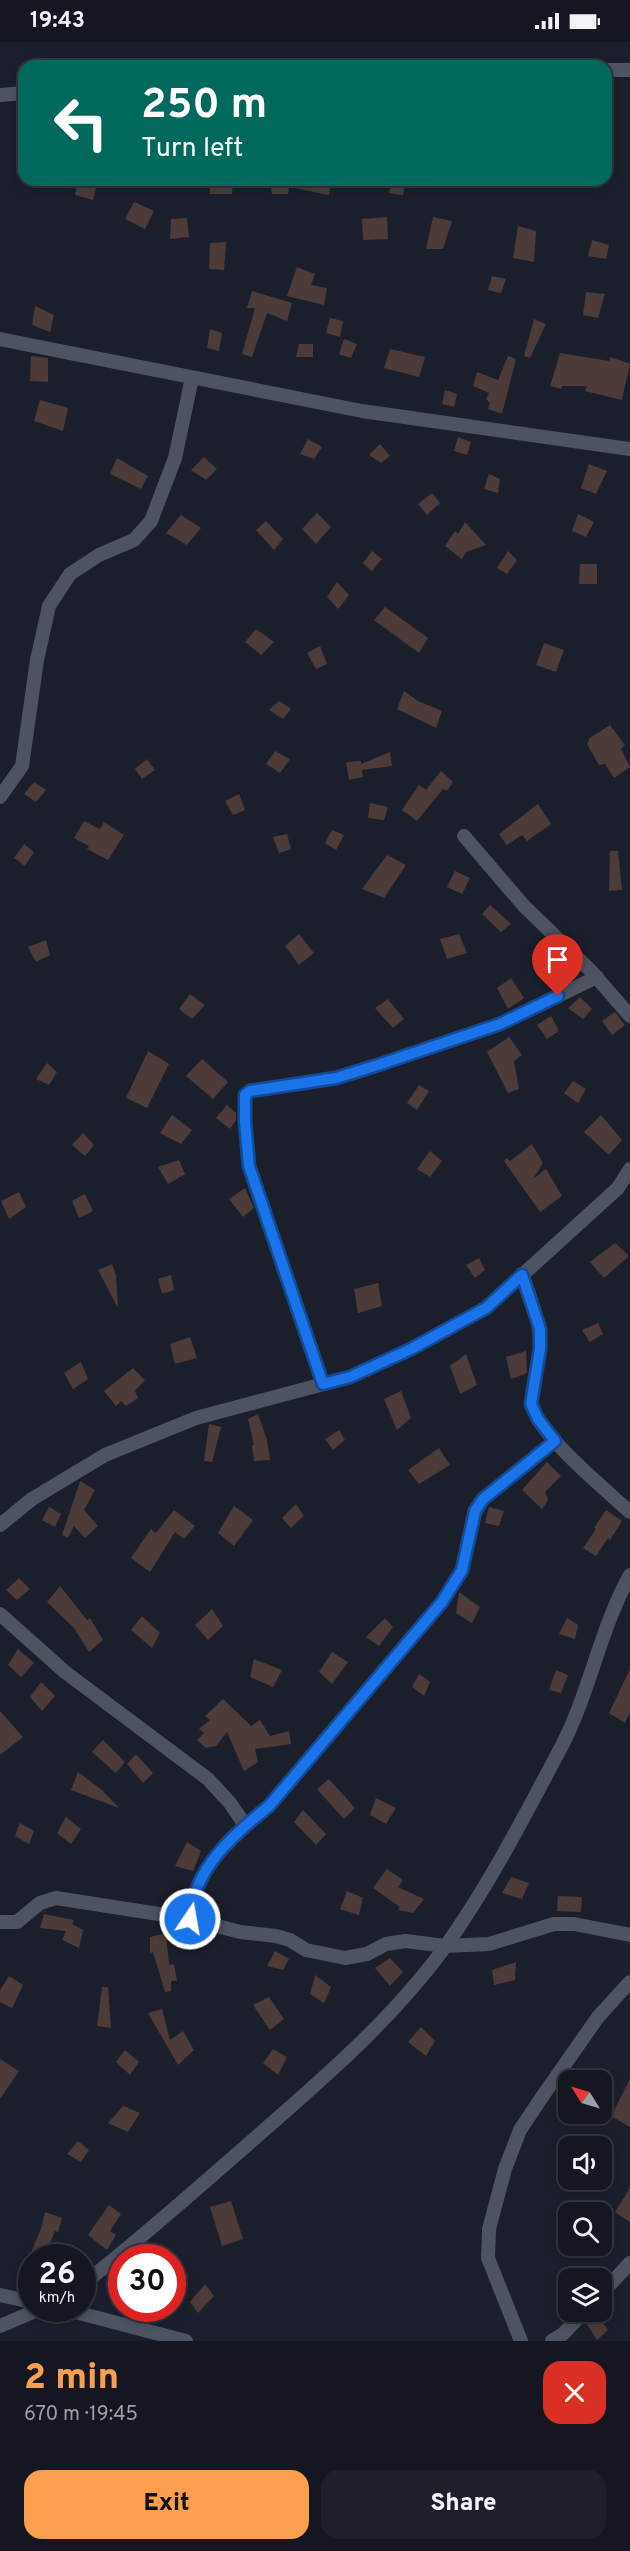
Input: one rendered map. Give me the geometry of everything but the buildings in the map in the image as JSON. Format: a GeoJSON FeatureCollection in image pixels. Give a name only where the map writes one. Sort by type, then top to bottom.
{"type":"FeatureCollection","features":[{"type":"Feature","properties":{"kind":"street"},"geometry":{"type":"LineString","coordinates":[[612,70],[630,70]]}},
{"type":"Feature","properties":{"kind":"street"},"geometry":{"type":"LineString","coordinates":[[0,95],[18,94]]}},
{"type":"Feature","properties":{"kind":"street"},"geometry":{"type":"LineString","coordinates":[[0,339],[362,411],[630,449]]}},
{"type":"Feature","properties":{"kind":"street"},"geometry":{"type":"LineString","coordinates":[[0,797],[22,766],[37,660],[49,606],[70,574],[99,555],[134,540],[151,521],[175,458],[192,378]]}},
{"type":"Feature","properties":{"kind":"street"},"geometry":{"type":"LineString","coordinates":[[464,836],[524,906],[597,977],[630,1016]]}},
{"type":"Feature","properties":{"kind":"street"},"geometry":{"type":"LineString","coordinates":[[323,1384],[249,1166],[245,1095],[250,1091],[336,1078],[500,1024],[597,977]]}},
{"type":"Feature","properties":{"kind":"street"},"geometry":{"type":"LineString","coordinates":[[0,1525],[32,1499],[105,1455],[196,1418],[350,1377],[420,1344],[486,1308],[618,1188],[630,1169]]}},
{"type":"Feature","properties":{"kind":"street"},"geometry":{"type":"LineString","coordinates":[[522,1275],[540,1329],[540,1349],[531,1404],[538,1419],[555,1441],[630,1512]]}},
{"type":"Feature","properties":{"kind":"street"},"geometry":{"type":"LineString","coordinates":[[190,1919],[191,1906],[199,1883],[216,1854],[245,1825],[269,1806],[442,1602],[462,1570],[475,1511],[483,1499],[555,1441]]}},
{"type":"Feature","properties":{"kind":"street"},"geometry":{"type":"LineString","coordinates":[[96,2274],[290,2108],[384,2019],[415,1986],[445,1946],[487,1880],[560,1751],[589,1681],[615,1602],[630,1575]]}},
{"type":"Feature","properties":{"kind":"street"},"geometry":{"type":"LineString","coordinates":[[0,1614],[65,1672],[208,1779],[230,1803],[245,1825]]}},
{"type":"Feature","properties":{"kind":"street"},"geometry":{"type":"LineString","coordinates":[[0,1922],[17,1922],[40,1903],[56,1898],[190,1919],[240,1932],[276,1936],[290,1940],[306,1950],[345,1958],[367,1954],[386,1944],[406,1941],[466,1947],[489,1944],[554,1924],[574,1924],[630,1935]]}},
{"type":"Feature","properties":{"kind":"street"},"geometry":{"type":"LineString","coordinates":[[521,2341],[488,2258],[489,2229],[505,2169],[520,2130],[542,2097],[598,2017],[630,1982]]}},
{"type":"Feature","properties":{"kind":"street"},"geometry":{"type":"LineString","coordinates":[[612,2282],[630,2263]]}},
{"type":"Feature","properties":{"kind":"street"},"geometry":{"type":"LineString","coordinates":[[0,2295],[18,2299]]}},
{"type":"Feature","properties":{"kind":"street"},"geometry":{"type":"LineString","coordinates":[[96,2317],[186,2341]]}},
{"type":"Feature","properties":{"kind":"street"},"geometry":{"type":"LineString","coordinates":[[0,2326],[18,2318]]}},
{"type":"Feature","properties":{"kind":"street"},"geometry":{"type":"LineString","coordinates":[[552,2341],[574,2322]]}},
{"type":"Feature","properties":{"kind":"route"},"geometry":{"type":"LineString","coordinates":[[190,1919],[191,1906],[199,1883],[216,1854],[245,1825],[269,1806],[442,1602],[462,1570],[475,1511],[483,1499],[555,1441],[538,1419],[531,1404],[540,1349],[540,1329],[522,1275],[486,1308],[411,1349],[350,1377],[323,1384],[249,1166],[245,1095],[250,1091],[336,1078],[378,1065],[500,1024],[558,996]]}}]}
